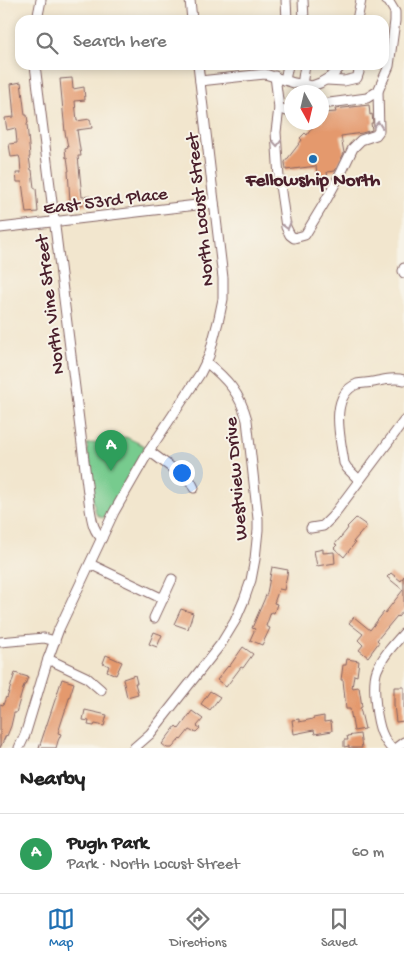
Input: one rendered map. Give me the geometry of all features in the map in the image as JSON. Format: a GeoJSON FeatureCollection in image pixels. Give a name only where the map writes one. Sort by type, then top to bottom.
{"type":"FeatureCollection","features":[{"type":"Feature","properties":{"kind":"street"},"geometry":{"type":"LineString","coordinates":[[38,15],[41,0]]}},
{"type":"Feature","properties":{"kind":"street"},"geometry":{"type":"LineString","coordinates":[[190,0],[192,15]]}},
{"type":"Feature","properties":{"kind":"street"},"geometry":{"type":"LineString","coordinates":[[286,0],[287,15]]}},
{"type":"Feature","properties":{"kind":"street"},"geometry":{"type":"LineString","coordinates":[[303,0],[304,15]]}},
{"type":"Feature","properties":{"kind":"street"},"geometry":{"type":"LineString","coordinates":[[358,15],[361,0]]}},
{"type":"Feature","properties":{"kind":"street"},"geometry":{"type":"LineString","coordinates":[[386,0],[394,12],[395,21],[389,66]]}},
{"type":"Feature","properties":{"kind":"street"},"geometry":{"type":"LineString","coordinates":[[389,31],[394,32]]}},
{"type":"Feature","properties":{"kind":"street","name":"North Vine Street"},"geometry":{"type":"LineString","coordinates":[[36,70],[90,509],[93,526],[96,533],[102,538]]}},
{"type":"Feature","properties":{"kind":"street","name":"North Locust Street"},"geometry":{"type":"LineString","coordinates":[[48,659],[123,495],[149,451],[200,374],[209,356],[220,318],[223,286],[199,70]]}},
{"type":"Feature","properties":{"kind":"street"},"geometry":{"type":"LineString","coordinates":[[285,80],[287,70]]}},
{"type":"Feature","properties":{"kind":"street"},"geometry":{"type":"LineString","coordinates":[[305,70],[307,85]]}},
{"type":"Feature","properties":{"kind":"street"},"geometry":{"type":"LineString","coordinates":[[315,85],[327,80],[337,70]]}},
{"type":"Feature","properties":{"kind":"street"},"geometry":{"type":"LineString","coordinates":[[327,80],[344,81],[357,78],[359,70]]}},
{"type":"Feature","properties":{"kind":"street"},"geometry":{"type":"LineString","coordinates":[[275,76],[278,108],[276,132],[279,178],[286,227],[294,238],[305,235],[342,172],[352,148],[361,140],[376,135],[378,131],[378,91],[387,70]]}},
{"type":"Feature","properties":{"kind":"street"},"geometry":{"type":"LineString","coordinates":[[200,81],[259,74],[275,76],[299,85]]}},
{"type":"Feature","properties":{"kind":"street"},"geometry":{"type":"LineString","coordinates":[[329,103],[367,98],[378,91]]}},
{"type":"Feature","properties":{"kind":"street"},"geometry":{"type":"LineString","coordinates":[[278,108],[284,110]]}},
{"type":"Feature","properties":{"kind":"street","name":"East 53rd Place"},"geometry":{"type":"LineString","coordinates":[[0,228],[214,203]]}},
{"type":"Feature","properties":{"kind":"street"},"geometry":{"type":"LineString","coordinates":[[404,268],[404,273]]}},
{"type":"Feature","properties":{"kind":"street","name":"Westview Drive"},"geometry":{"type":"LineString","coordinates":[[134,748],[150,734],[220,644],[235,621],[251,580],[255,559],[258,519],[246,415],[239,397],[232,386],[206,362]]}},
{"type":"Feature","properties":{"kind":"street"},"geometry":{"type":"LineString","coordinates":[[359,480],[344,463],[338,420],[341,401],[347,391],[357,384],[388,379],[404,380]]}},
{"type":"Feature","properties":{"kind":"street"},"geometry":{"type":"LineString","coordinates":[[311,528],[323,526],[327,522],[404,421]]}},
{"type":"Feature","properties":{"kind":"street"},"geometry":{"type":"LineString","coordinates":[[149,451],[191,482],[194,488]]}},
{"type":"Feature","properties":{"kind":"street"},"geometry":{"type":"LineString","coordinates":[[90,564],[163,599]]}},
{"type":"Feature","properties":{"kind":"street"},"geometry":{"type":"LineString","coordinates":[[154,618],[172,579]]}},
{"type":"Feature","properties":{"kind":"street"},"geometry":{"type":"LineString","coordinates":[[391,748],[384,737],[379,723],[375,681],[378,669],[387,653],[404,633]]}},
{"type":"Feature","properties":{"kind":"street"},"geometry":{"type":"LineString","coordinates":[[0,642],[44,638],[55,641]]}},
{"type":"Feature","properties":{"kind":"street"},"geometry":{"type":"LineString","coordinates":[[19,748],[25,735],[48,659],[86,677],[101,690]]}},
{"type":"Feature","properties":{"kind":"street"},"geometry":{"type":"LineString","coordinates":[[396,748],[404,742]]}},
{"type":"Feature","properties":{"kind":"green space"},"geometry":{"type":"Polygon","coordinates":[[[126,437],[145,446],[110,514],[102,518],[96,514],[92,497],[87,444],[126,437]]]}},
{"type":"Feature","properties":{"kind":"building"},"geometry":{"type":"Polygon","coordinates":[[[72,78],[73,89],[84,87],[85,100],[75,101],[77,121],[90,119],[92,128],[77,130],[81,156],[78,156],[82,197],[90,196],[91,204],[73,207],[72,201],[70,201],[69,171],[65,148],[68,147],[60,79],[72,78]]]}},
{"type":"Feature","properties":{"kind":"building"},"geometry":{"type":"Polygon","coordinates":[[[21,82],[25,115],[27,115],[28,123],[29,157],[34,188],[36,188],[38,212],[26,213],[22,182],[17,182],[16,173],[21,173],[20,159],[19,156],[11,157],[9,144],[17,143],[16,132],[15,128],[7,130],[5,118],[14,117],[11,84],[21,82]]]}},
{"type":"Feature","properties":{"kind":"building"},"geometry":{"type":"Polygon","coordinates":[[[369,105],[370,115],[372,114],[372,130],[341,136],[344,153],[335,171],[327,172],[328,178],[321,179],[320,172],[317,173],[316,166],[286,170],[285,162],[302,140],[300,138],[305,133],[307,135],[310,130],[329,130],[329,113],[336,112],[335,109],[369,105]]]}},
{"type":"Feature","properties":{"kind":"building"},"geometry":{"type":"Polygon","coordinates":[[[356,518],[366,527],[353,542],[355,543],[344,557],[334,548],[337,545],[335,544],[356,518]]]}},
{"type":"Feature","properties":{"kind":"building"},"geometry":{"type":"Polygon","coordinates":[[[323,549],[323,553],[334,552],[335,563],[317,566],[314,551],[323,549]]]}},
{"type":"Feature","properties":{"kind":"building"},"geometry":{"type":"Polygon","coordinates":[[[272,567],[288,570],[284,590],[279,589],[274,603],[277,604],[274,613],[271,612],[266,626],[270,628],[262,645],[250,640],[255,629],[252,628],[267,593],[272,567]]]}},
{"type":"Feature","properties":{"kind":"building"},"geometry":{"type":"Polygon","coordinates":[[[391,573],[401,581],[404,576],[404,610],[377,640],[379,642],[368,657],[359,650],[363,645],[358,640],[363,634],[349,623],[354,617],[370,630],[385,613],[403,590],[387,577],[391,573]]]}},
{"type":"Feature","properties":{"kind":"building"},"geometry":{"type":"Polygon","coordinates":[[[181,609],[193,613],[188,629],[174,624],[181,609]]]}},
{"type":"Feature","properties":{"kind":"building"},"geometry":{"type":"Polygon","coordinates":[[[154,632],[162,635],[157,647],[149,644],[154,632]]]}},
{"type":"Feature","properties":{"kind":"building"},"geometry":{"type":"Polygon","coordinates":[[[243,647],[253,654],[226,687],[217,680],[243,647]]]}},
{"type":"Feature","properties":{"kind":"building"},"geometry":{"type":"Polygon","coordinates":[[[106,655],[122,662],[116,675],[107,671],[109,666],[103,663],[106,655]]]}},
{"type":"Feature","properties":{"kind":"building"},"geometry":{"type":"Polygon","coordinates":[[[347,659],[359,661],[357,676],[354,675],[352,688],[359,687],[362,707],[360,708],[365,729],[354,731],[350,709],[346,709],[343,680],[341,680],[343,665],[346,665],[347,659]]]}},
{"type":"Feature","properties":{"kind":"building"},"geometry":{"type":"Polygon","coordinates":[[[15,673],[28,677],[11,726],[0,748],[0,704],[3,705],[7,698],[15,673]]]}},
{"type":"Feature","properties":{"kind":"building"},"geometry":{"type":"Polygon","coordinates":[[[135,675],[138,694],[127,697],[123,679],[135,675]]]}},
{"type":"Feature","properties":{"kind":"building"},"geometry":{"type":"Polygon","coordinates":[[[62,679],[74,683],[58,733],[61,734],[56,748],[39,748],[62,679]]]}},
{"type":"Feature","properties":{"kind":"building"},"geometry":{"type":"Polygon","coordinates":[[[394,687],[404,687],[404,721],[396,722],[394,687]]]}},
{"type":"Feature","properties":{"kind":"building"},"geometry":{"type":"Polygon","coordinates":[[[210,691],[220,697],[210,710],[201,704],[210,691]]]}},
{"type":"Feature","properties":{"kind":"building"},"geometry":{"type":"Polygon","coordinates":[[[85,710],[107,715],[104,726],[88,725],[89,721],[83,720],[85,710]]]}},
{"type":"Feature","properties":{"kind":"building"},"geometry":{"type":"Polygon","coordinates":[[[192,711],[203,719],[197,726],[200,728],[196,732],[189,730],[172,748],[167,748],[162,744],[176,726],[179,729],[192,711]]]}},
{"type":"Feature","properties":{"kind":"building"},"geometry":{"type":"Polygon","coordinates":[[[324,716],[324,722],[331,721],[332,731],[315,734],[314,730],[294,734],[292,720],[299,719],[299,722],[324,716]]]}},
{"type":"Feature","properties":{"kind":"building"},"geometry":{"type":"Polygon","coordinates":[[[360,734],[362,748],[344,747],[344,740],[348,740],[347,736],[360,734]]]}},
{"type":"Feature","properties":{"kind":"place","name":"Fellowship North"},"geometry":{"type":"Point","coordinates":[313,159]}},
{"type":"Feature","properties":{"kind":"place","name":"Pugh Park"},"geometry":{"type":"Point","coordinates":[111,471]}}]}
